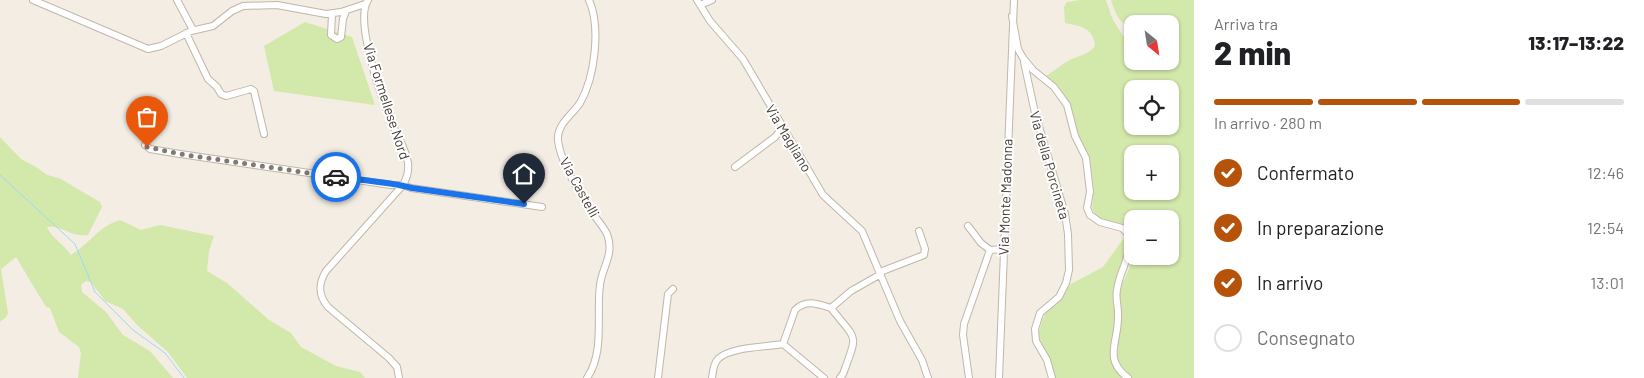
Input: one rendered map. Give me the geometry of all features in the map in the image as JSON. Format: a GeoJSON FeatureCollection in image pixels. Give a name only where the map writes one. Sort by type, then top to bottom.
{"type":"FeatureCollection","features":[{"type":"Feature","properties":{"kind":"street"},"geometry":{"type":"LineString","coordinates":[[33,0],[146,49],[161,46],[193,30],[213,26],[231,12],[242,7],[270,4],[317,14],[332,14],[346,11],[366,2]]}},
{"type":"Feature","properties":{"kind":"street"},"geometry":{"type":"LineString","coordinates":[[177,0],[193,30]]}},
{"type":"Feature","properties":{"kind":"street"},"geometry":{"type":"LineString","coordinates":[[285,0],[288,7]]}},
{"type":"Feature","properties":{"kind":"street","name":"Via Castelli"},"geometry":{"type":"LineString","coordinates":[[587,378],[593,368],[597,350],[600,283],[608,262],[610,244],[604,228],[588,205],[572,176],[560,151],[557,137],[561,127],[580,102],[590,77],[596,28],[589,0]]}},
{"type":"Feature","properties":{"kind":"street"},"geometry":{"type":"LineString","coordinates":[[699,3],[712,0]]}},
{"type":"Feature","properties":{"kind":"street"},"geometry":{"type":"LineString","coordinates":[[1014,0],[1012,16],[1018,49],[1033,70],[1054,87],[1067,105],[1075,136],[1087,162],[1090,192],[1087,208],[1090,215],[1100,222],[1122,228],[1128,234],[1128,257],[1117,290],[1118,320],[1113,356],[1121,371],[1128,378]]}},
{"type":"Feature","properties":{"kind":"street","name":"Via Formellese Nord"},"geometry":{"type":"LineString","coordinates":[[366,2],[363,12],[364,29],[374,70],[408,163],[407,176],[402,185],[331,265],[322,277],[320,286],[321,297],[326,304],[388,356],[396,367],[399,378]]}},
{"type":"Feature","properties":{"kind":"street","name":"Via Magliano"},"geometry":{"type":"LineString","coordinates":[[699,3],[710,20],[743,59],[823,195],[862,231],[900,321],[922,360],[928,378]]}},
{"type":"Feature","properties":{"kind":"street"},"geometry":{"type":"LineString","coordinates":[[332,14],[331,36],[337,39],[341,36],[346,11]]}},
{"type":"Feature","properties":{"kind":"street","name":"Via Monte Madonna"},"geometry":{"type":"LineString","coordinates":[[999,378],[1012,16]]}},
{"type":"Feature","properties":{"kind":"street"},"geometry":{"type":"LineString","coordinates":[[186,33],[209,80],[222,95],[250,89],[254,91],[264,134]]}},
{"type":"Feature","properties":{"kind":"street","name":"Via della Porcineta"},"geometry":{"type":"LineString","coordinates":[[1024,58],[1035,113],[1058,188],[1068,232],[1069,270],[1066,283],[1059,297],[1039,316],[1035,331],[1038,345],[1046,360],[1052,378]]}},
{"type":"Feature","properties":{"kind":"street"},"geometry":{"type":"LineString","coordinates":[[735,167],[775,137],[783,127]]}},
{"type":"Feature","properties":{"kind":"street"},"geometry":{"type":"LineString","coordinates":[[145,145],[150,149],[180,154],[542,207]]}},
{"type":"Feature","properties":{"kind":"street"},"geometry":{"type":"LineString","coordinates":[[968,226],[981,243],[990,250],[1003,249]]}},
{"type":"Feature","properties":{"kind":"street"},"geometry":{"type":"LineString","coordinates":[[831,308],[851,291],[880,273],[924,255],[925,249],[919,231]]}},
{"type":"Feature","properties":{"kind":"street"},"geometry":{"type":"LineString","coordinates":[[969,378],[963,335],[964,324],[990,250]]}},
{"type":"Feature","properties":{"kind":"street"},"geometry":{"type":"LineString","coordinates":[[658,378],[668,294],[673,289]]}},
{"type":"Feature","properties":{"kind":"street"},"geometry":{"type":"LineString","coordinates":[[783,344],[795,310],[800,306],[812,303],[831,308],[851,331],[854,340],[840,378]]}},
{"type":"Feature","properties":{"kind":"street"},"geometry":{"type":"LineString","coordinates":[[712,378],[716,362],[724,355],[740,350],[783,344],[824,378]]}},
{"type":"Feature","properties":{"kind":"green space"},"geometry":{"type":"Polygon","coordinates":[[[1106,0],[1112,18],[1124,36],[1124,70],[1179,70],[1179,15],[1124,15],[1124,24],[1115,11],[1111,0],[1194,0],[1194,378],[1132,378],[1121,367],[1117,359],[1122,315],[1119,292],[1130,265],[1179,265],[1179,210],[1124,210],[1124,227],[1100,219],[1095,214],[1092,208],[1094,190],[1090,158],[1076,131],[1069,103],[1063,93],[1046,76],[1067,62],[1087,53],[1095,46],[1092,35],[1089,32],[1081,27],[1065,23],[1064,7],[1067,2],[1106,0]]]}},
{"type":"Feature","properties":{"kind":"green space"},"geometry":{"type":"Polygon","coordinates":[[[305,22],[352,37],[375,105],[274,91],[264,46],[305,22]]]}},
{"type":"Feature","properties":{"kind":"green space"},"geometry":{"type":"Polygon","coordinates":[[[0,137],[21,159],[47,175],[59,178],[100,202],[102,207],[88,235],[77,235],[57,228],[47,227],[71,255],[106,226],[120,220],[141,230],[160,225],[214,236],[209,251],[207,271],[227,283],[269,320],[291,333],[301,347],[336,366],[360,372],[365,378],[187,378],[168,352],[137,325],[123,309],[105,301],[91,282],[86,281],[81,285],[82,292],[106,312],[123,335],[150,351],[173,378],[78,378],[81,353],[79,347],[59,332],[50,308],[46,307],[16,257],[1,269],[8,313],[0,322],[0,137]]]}},
{"type":"Feature","properties":{"kind":"green space"},"geometry":{"type":"Polygon","coordinates":[[[1124,238],[1124,259],[1114,289],[1115,320],[1110,356],[1123,378],[1055,378],[1038,334],[1045,313],[1062,297],[1071,284],[1103,267],[1124,238]]]}},
{"type":"Feature","properties":{"kind":"waterway"},"geometry":{"type":"LineString","coordinates":[[0,175],[75,244],[95,292],[133,330],[165,353],[184,378]]}},
{"type":"Feature","properties":{"kind":"way so far"},"geometry":{"type":"LineString","coordinates":[[147,147],[180,154],[336,177]]}},
{"type":"Feature","properties":{"kind":"route"},"geometry":{"type":"LineString","coordinates":[[336,177],[524,204]]}}]}
